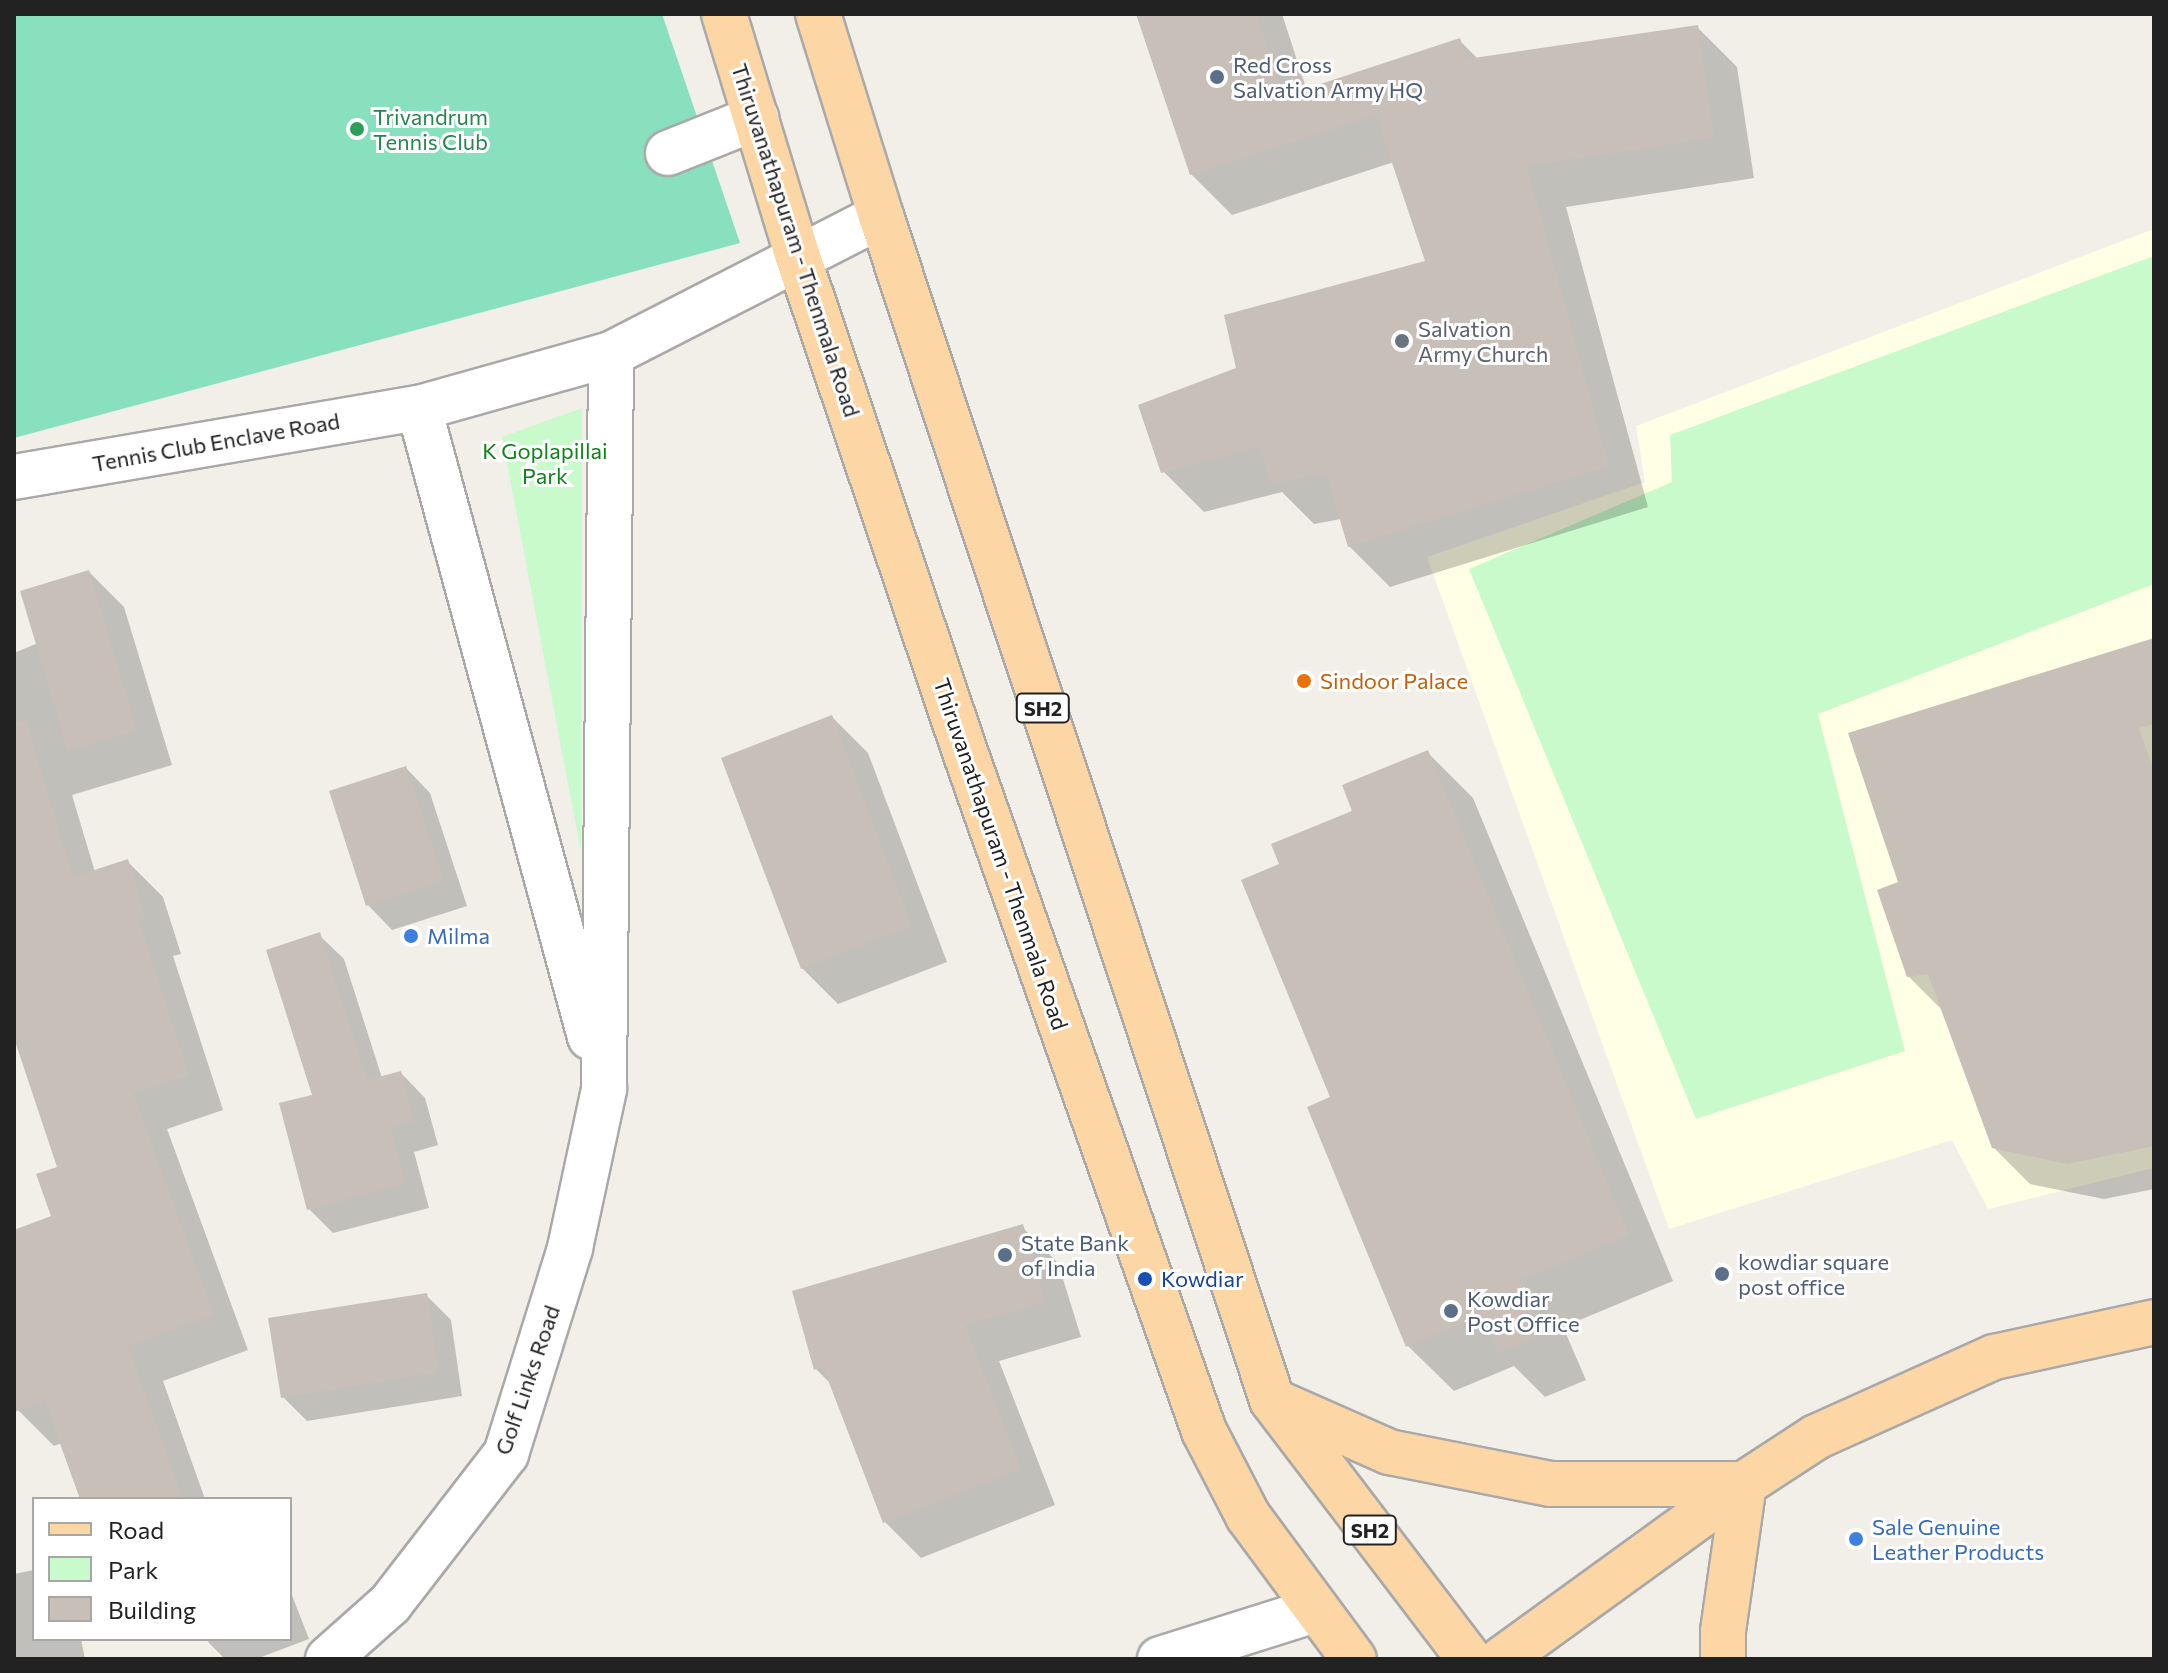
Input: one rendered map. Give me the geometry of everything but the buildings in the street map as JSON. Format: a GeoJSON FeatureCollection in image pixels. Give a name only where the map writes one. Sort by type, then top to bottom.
{"type":"FeatureCollection","features":[{"type":"Feature","properties":{"kind":"main road","name":"Thiruvanathapuram - Thenmala Road"},"geometry":{"type":"LineString","coordinates":[[724,14],[798,257],[1115,1187],[1204,1431],[1248,1516],[1354,1659]]}},
{"type":"Feature","properties":{"kind":"main road","name":"SH2"},"geometry":{"type":"LineString","coordinates":[[818,14],[881,216],[1272,1400],[1469,1659]]}},
{"type":"Feature","properties":{"kind":"main road"},"geometry":{"type":"LineString","coordinates":[[1502,1659],[1744,1484],[1816,1437],[1994,1357],[2154,1322]]}},
{"type":"Feature","properties":{"kind":"main road"},"geometry":{"type":"LineString","coordinates":[[1272,1400],[1389,1452],[1550,1484],[1744,1484]]}},
{"type":"Feature","properties":{"kind":"main road"},"geometry":{"type":"LineString","coordinates":[[1723,1659],[1723,1631],[1744,1484]]}},
{"type":"Feature","properties":{"kind":"street"},"geometry":{"type":"LineString","coordinates":[[668,153],[756,118]]}},
{"type":"Feature","properties":{"kind":"street","name":"Tennis Club Enclave Road"},"geometry":{"type":"LineString","coordinates":[[14,477],[419,408],[611,354],[881,216]]}},
{"type":"Feature","properties":{"kind":"street","name":"Golf Links Road"},"geometry":{"type":"LineString","coordinates":[[328,1659],[390,1604],[506,1454],[570,1248],[604,1089],[611,354]]}},
{"type":"Feature","properties":{"kind":"street"},"geometry":{"type":"LineString","coordinates":[[419,408],[604,1089]]}},
{"type":"Feature","properties":{"kind":"street"},"geometry":{"type":"LineString","coordinates":[[1160,1659],[1315,1610]]}},
{"type":"Feature","properties":{"kind":"shaded area"},"geometry":{"type":"Polygon","coordinates":[[[2154,229],[2154,1168],[1988,1209],[1952,1140],[1669,1229],[1427,557],[1645,482],[1636,426],[2154,229]]]}},
{"type":"Feature","properties":{"kind":"green space","name":"Trivandrum Tennis Club"},"geometry":{"type":"Polygon","coordinates":[[[14,14],[662,14],[740,243],[14,438],[14,14]]]}},
{"type":"Feature","properties":{"kind":"green space"},"geometry":{"type":"Polygon","coordinates":[[[2154,256],[2154,584],[1818,714],[1905,1051],[1696,1119],[1469,569],[1672,482],[1670,435],[2154,256]]]}},
{"type":"Feature","properties":{"kind":"green space","name":"K Goplapillai Park"},"geometry":{"type":"Polygon","coordinates":[[[582,408],[581,852],[502,437],[582,408]]]}},
{"type":"Feature","properties":{"kind":"place","name":"Red Cross Salvation Army HQ"},"geometry":{"type":"Point","coordinates":[1217,77]}},
{"type":"Feature","properties":{"kind":"place","name":"Trivandrum Tennis Club"},"geometry":{"type":"Point","coordinates":[357,129]}},
{"type":"Feature","properties":{"kind":"place","name":"Salvation Army Church"},"geometry":{"type":"Point","coordinates":[1402,341]}},
{"type":"Feature","properties":{"kind":"place","name":"Sindoor Palace"},"geometry":{"type":"Point","coordinates":[1304,681]}},
{"type":"Feature","properties":{"kind":"place","name":"Milma"},"geometry":{"type":"Point","coordinates":[411,936]}},
{"type":"Feature","properties":{"kind":"place","name":"State Bank of India"},"geometry":{"type":"Point","coordinates":[1005,1255]}},
{"type":"Feature","properties":{"kind":"place","name":"kowdiar square post office"},"geometry":{"type":"Point","coordinates":[1722,1274]}},
{"type":"Feature","properties":{"kind":"place","name":"Kowdiar"},"geometry":{"type":"Point","coordinates":[1145,1279]}},
{"type":"Feature","properties":{"kind":"place","name":"Kowdiar Post Office"},"geometry":{"type":"Point","coordinates":[1451,1311]}},
{"type":"Feature","properties":{"kind":"place","name":"Sale Genuine Leather Products"},"geometry":{"type":"Point","coordinates":[1856,1539]}}]}
